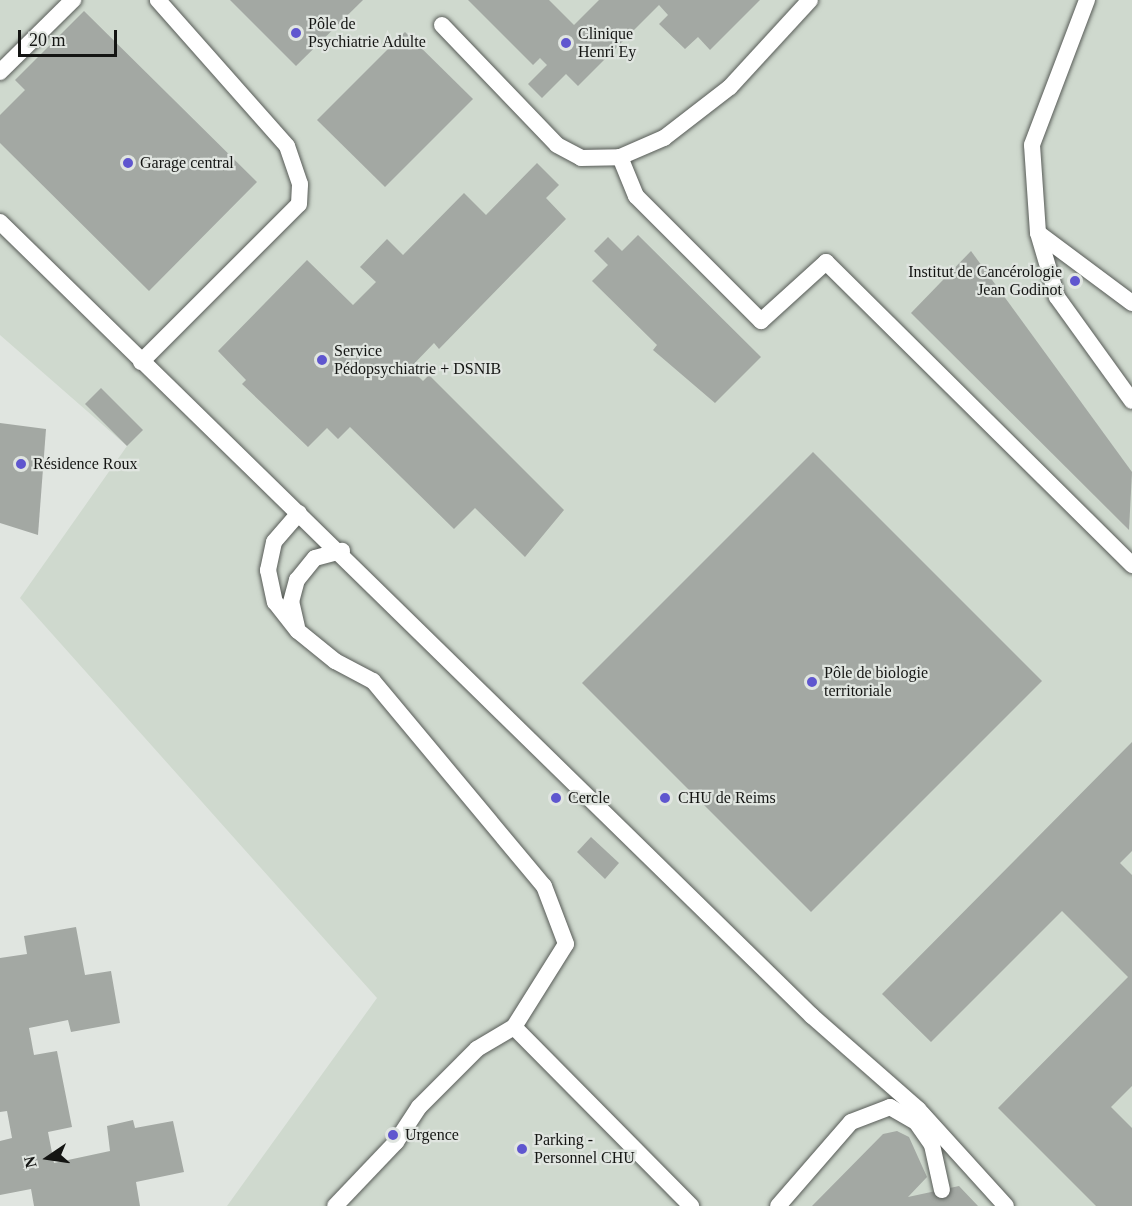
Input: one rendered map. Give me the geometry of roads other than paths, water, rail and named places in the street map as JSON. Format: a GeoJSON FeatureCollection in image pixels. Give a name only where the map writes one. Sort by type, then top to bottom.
{"type":"FeatureCollection","features":[{"type":"Feature","properties":{"kind":"lane"},"geometry":{"type":"LineString","coordinates":[[0,72],[73,0]]}},
{"type":"Feature","properties":{"kind":"lane"},"geometry":{"type":"LineString","coordinates":[[141,362],[299,204],[300,184],[286,146],[158,0]]}},
{"type":"Feature","properties":{"kind":"lane"},"geometry":{"type":"LineString","coordinates":[[442,25],[557,145],[581,158],[620,157],[664,138],[730,87],[810,0]]}},
{"type":"Feature","properties":{"kind":"lane"},"geometry":{"type":"LineString","coordinates":[[1087,0],[1032,145],[1038,233],[1057,297],[1132,401]]}},
{"type":"Feature","properties":{"kind":"lane"},"geometry":{"type":"LineString","coordinates":[[620,157],[636,196],[761,321],[826,262],[1132,565]]}},
{"type":"Feature","properties":{"kind":"lane"},"geometry":{"type":"LineString","coordinates":[[0,222],[141,362],[342,551],[812,1016],[918,1109],[1006,1206]]}},
{"type":"Feature","properties":{"kind":"lane"},"geometry":{"type":"LineString","coordinates":[[1038,233],[1132,303]]}},
{"type":"Feature","properties":{"kind":"lane"},"geometry":{"type":"LineString","coordinates":[[299,513],[274,542],[268,570],[275,602],[298,631],[335,661],[373,681],[544,886],[566,944],[513,1027],[477,1049],[419,1107],[396,1142],[335,1206]]}},
{"type":"Feature","properties":{"kind":"lane"},"geometry":{"type":"LineString","coordinates":[[298,631],[291,602],[297,579],[315,558],[342,551]]}},
{"type":"Feature","properties":{"kind":"lane"},"geometry":{"type":"LineString","coordinates":[[513,1027],[691,1206]]}},
{"type":"Feature","properties":{"kind":"lane"},"geometry":{"type":"LineString","coordinates":[[778,1206],[851,1122],[890,1107],[916,1122],[932,1145],[942,1190]]}},
{"type":"Feature","properties":{"kind":"place","name":"Pôle de Psychiatrie Adulte"},"geometry":{"type":"Point","coordinates":[296,33]}},
{"type":"Feature","properties":{"kind":"place","name":"Clinique Henri Ey"},"geometry":{"type":"Point","coordinates":[566,43]}},
{"type":"Feature","properties":{"kind":"place","name":"Garage central"},"geometry":{"type":"Point","coordinates":[128,163]}},
{"type":"Feature","properties":{"kind":"place","name":"Institut de Cancérologie Jean Godinot"},"geometry":{"type":"Point","coordinates":[1075,281]}},
{"type":"Feature","properties":{"kind":"place","name":"Service Pédopsychiatrie + DSNIB"},"geometry":{"type":"Point","coordinates":[322,360]}},
{"type":"Feature","properties":{"kind":"place","name":"Résidence Roux"},"geometry":{"type":"Point","coordinates":[21,464]}},
{"type":"Feature","properties":{"kind":"place","name":"Pôle de biologie territoriale"},"geometry":{"type":"Point","coordinates":[812,682]}},
{"type":"Feature","properties":{"kind":"place","name":"Cercle"},"geometry":{"type":"Point","coordinates":[556,798]}},
{"type":"Feature","properties":{"kind":"place","name":"CHU de Reims"},"geometry":{"type":"Point","coordinates":[665,798]}},
{"type":"Feature","properties":{"kind":"place","name":"Urgence"},"geometry":{"type":"Point","coordinates":[393,1135]}},
{"type":"Feature","properties":{"kind":"place","name":"Parking - Personnel CHU"},"geometry":{"type":"Point","coordinates":[522,1149]}}]}
